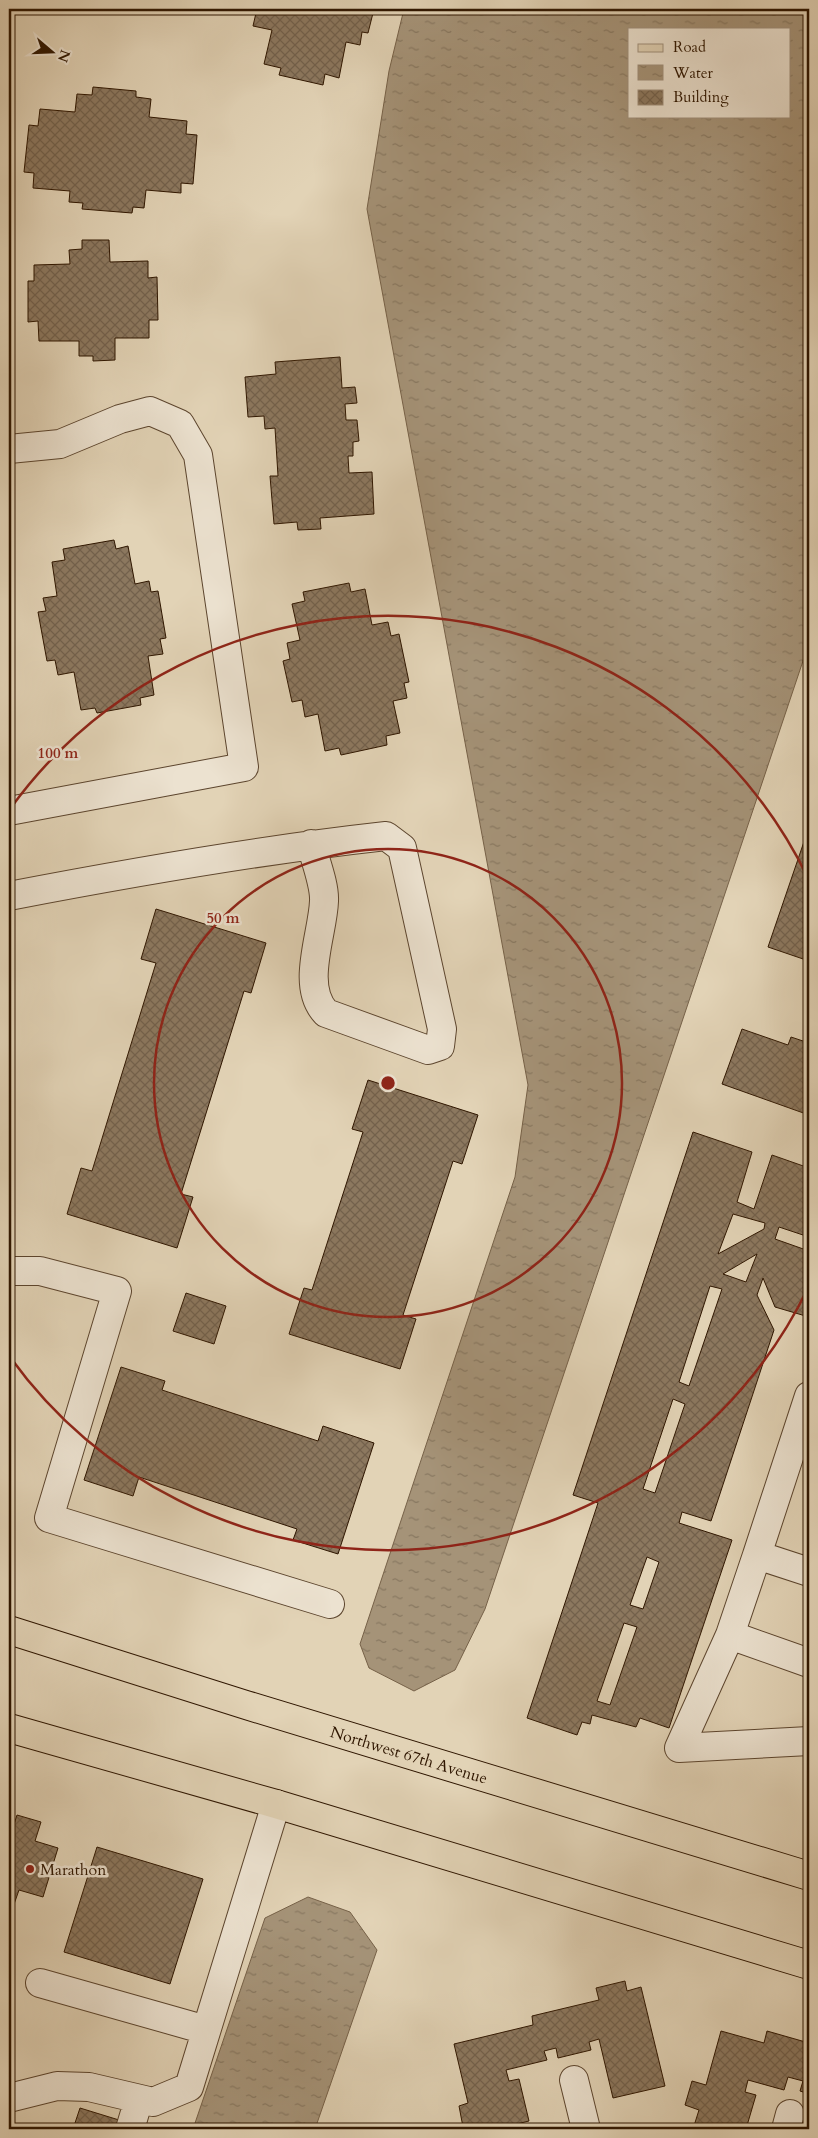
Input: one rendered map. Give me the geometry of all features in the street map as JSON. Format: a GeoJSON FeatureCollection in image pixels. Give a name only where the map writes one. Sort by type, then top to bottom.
{"type":"FeatureCollection","features":[{"type":"Feature","properties":{"kind":"main road","name":"Northwest 67th Avenue"},"geometry":{"type":"LineString","coordinates":[[9,1630],[246,1705],[809,1876]]}},
{"type":"Feature","properties":{"kind":"main road"},"geometry":{"type":"LineString","coordinates":[[9,1728],[276,1804],[809,1965]]}},
{"type":"Feature","properties":{"kind":"lane"},"geometry":{"type":"LineString","coordinates":[[9,449],[60,444],[120,419],[150,411],[180,424],[198,455],[244,767],[9,811]]}},
{"type":"Feature","properties":{"kind":"lane"},"geometry":{"type":"LineString","coordinates":[[9,896],[152,868],[311,844],[386,836],[402,848],[442,1029],[440,1046],[428,1050],[326,1013],[319,1005],[314,993],[317,946],[324,899],[311,844]]}},
{"type":"Feature","properties":{"kind":"lane"},"geometry":{"type":"LineString","coordinates":[[9,1272],[40,1271],[117,1291],[49,1518],[330,1604]]}},
{"type":"Feature","properties":{"kind":"lane"},"geometry":{"type":"LineString","coordinates":[[809,1396],[730,1635],[679,1748],[809,1741]]}},
{"type":"Feature","properties":{"kind":"lane"},"geometry":{"type":"LineString","coordinates":[[757,1555],[809,1572]]}},
{"type":"Feature","properties":{"kind":"lane"},"geometry":{"type":"LineString","coordinates":[[730,1635],[809,1663]]}},
{"type":"Feature","properties":{"kind":"lane"},"geometry":{"type":"LineString","coordinates":[[9,2098],[57,2086],[90,2087],[153,2102],[189,2087],[276,1804]]}},
{"type":"Feature","properties":{"kind":"lane"},"geometry":{"type":"LineString","coordinates":[[40,1983],[206,2030]]}},
{"type":"Feature","properties":{"kind":"lane"},"geometry":{"type":"LineString","coordinates":[[574,2080],[586,2129]]}},
{"type":"Feature","properties":{"kind":"lane"},"geometry":{"type":"LineString","coordinates":[[130,2129],[140,2099]]}},
{"type":"Feature","properties":{"kind":"water"},"geometry":{"type":"Polygon","coordinates":[[[404,9],[809,9],[809,643],[485,1609],[455,1670],[414,1691],[369,1668],[360,1644],[515,1177],[528,1085],[367,209],[389,71],[404,9]]]}},
{"type":"Feature","properties":{"kind":"water"},"geometry":{"type":"Polygon","coordinates":[[[308,1897],[350,1912],[377,1950],[315,2129],[193,2129],[265,1918],[308,1897]]]}},
{"type":"Feature","properties":{"kind":"building"},"geometry":{"type":"Polygon","coordinates":[[[250,9],[374,9],[368,33],[362,32],[360,45],[346,42],[339,78],[325,74],[323,85],[279,75],[281,68],[264,64],[272,30],[253,26],[256,13],[250,11],[250,9]]]}},
{"type":"Feature","properties":{"kind":"building"},"geometry":{"type":"Polygon","coordinates":[[[93,87],[136,91],[136,97],[151,99],[149,117],[187,121],[186,134],[197,135],[193,184],[181,183],[181,193],[146,190],[144,208],[133,207],[132,213],[82,209],[83,203],[69,202],[70,191],[33,188],[34,173],[24,172],[29,125],[38,126],[40,109],[75,112],[77,94],[92,95],[93,87]]]}},
{"type":"Feature","properties":{"kind":"building"},"geometry":{"type":"Polygon","coordinates":[[[82,240],[109,240],[110,262],[148,261],[148,278],[157,277],[158,320],[149,320],[149,338],[115,338],[115,360],[93,361],[93,356],[79,356],[79,341],[39,341],[38,321],[28,322],[28,281],[34,281],[34,265],[70,264],[69,250],[82,249],[82,240]]]}},
{"type":"Feature","properties":{"kind":"building"},"geometry":{"type":"Polygon","coordinates":[[[340,357],[342,388],[355,387],[357,403],[345,404],[346,420],[357,420],[359,441],[353,442],[353,456],[348,456],[349,473],[372,472],[374,514],[320,518],[321,529],[298,530],[297,522],[274,524],[270,476],[278,476],[275,428],[265,429],[264,416],[248,417],[245,377],[276,374],[275,362],[340,357]]]}},
{"type":"Feature","properties":{"kind":"building"},"geometry":{"type":"Polygon","coordinates":[[[114,540],[116,549],[128,546],[135,584],[149,581],[151,592],[158,591],[166,638],[160,639],[163,654],[148,656],[154,695],[140,698],[141,705],[97,713],[95,708],[81,710],[74,672],[58,675],[55,660],[47,661],[38,612],[46,611],[43,598],[57,596],[52,562],[65,560],[63,549],[114,540]]]}},
{"type":"Feature","properties":{"kind":"building"},"geometry":{"type":"Polygon","coordinates":[[[349,583],[351,592],[365,589],[372,625],[388,622],[391,636],[399,634],[409,682],[404,683],[407,698],[393,701],[400,733],[386,736],[387,745],[341,755],[339,748],[325,751],[318,714],[305,717],[302,700],[292,702],[283,661],[290,659],[287,643],[300,640],[292,604],[305,601],[303,592],[349,583]]]}},
{"type":"Feature","properties":{"kind":"building"},"geometry":{"type":"Polygon","coordinates":[[[809,827],[809,961],[768,947],[809,827]]]}},
{"type":"Feature","properties":{"kind":"building"},"geometry":{"type":"Polygon","coordinates":[[[156,909],[266,943],[251,993],[244,991],[181,1194],[193,1197],[177,1248],[67,1214],[81,1168],[92,1171],[156,963],[141,959],[156,909]]]}},
{"type":"Feature","properties":{"kind":"building"},"geometry":{"type":"Polygon","coordinates":[[[742,1029],[788,1045],[791,1037],[809,1043],[809,1115],[722,1084],[742,1029]]]}},
{"type":"Feature","properties":{"kind":"building"},"geometry":{"type":"Polygon","coordinates":[[[368,1080],[478,1115],[462,1164],[453,1161],[403,1315],[416,1319],[400,1369],[289,1334],[304,1288],[312,1290],[363,1132],[352,1129],[368,1080]]]}},
{"type":"Feature","properties":{"kind":"building"},"geometry":{"type":"Polygon","coordinates":[[[693,1132],[752,1152],[737,1202],[754,1209],[772,1155],[809,1168],[809,1237],[779,1227],[775,1239],[809,1251],[809,1317],[775,1307],[763,1278],[757,1295],[774,1330],[711,1521],[682,1512],[679,1523],[732,1540],[669,1728],[640,1718],[636,1727],[592,1715],[590,1724],[582,1722],[577,1735],[527,1718],[598,1503],[573,1495],[693,1132]],[[733,1214],[718,1254],[764,1229],[765,1223],[733,1214]],[[757,1254],[723,1274],[746,1282],[757,1254]],[[710,1286],[679,1382],[689,1386],[722,1289],[710,1286]],[[673,1399],[643,1489],[655,1493],[685,1404],[673,1399]],[[647,1557],[630,1605],[643,1609],[659,1562],[647,1557]],[[624,1623],[597,1701],[610,1705],[637,1627],[624,1623]]]}},
{"type":"Feature","properties":{"kind":"building"},"geometry":{"type":"Polygon","coordinates":[[[186,1293],[226,1306],[214,1344],[173,1331],[186,1293]]]}},
{"type":"Feature","properties":{"kind":"building"},"geometry":{"type":"Polygon","coordinates":[[[121,1367],[165,1381],[162,1390],[318,1441],[323,1426],[374,1443],[338,1554],[293,1540],[297,1529],[139,1477],[133,1496],[84,1480],[121,1367]]]}},
{"type":"Feature","properties":{"kind":"building","name":"Marathon"},"geometry":{"type":"Polygon","coordinates":[[[17,1815],[41,1822],[35,1841],[58,1848],[43,1897],[19,1890],[12,1910],[9,1909],[9,1840],[17,1815]]]}},
{"type":"Feature","properties":{"kind":"building"},"geometry":{"type":"Polygon","coordinates":[[[97,1847],[203,1879],[170,1984],[64,1952],[97,1847]]]}},
{"type":"Feature","properties":{"kind":"building"},"geometry":{"type":"Polygon","coordinates":[[[625,1981],[627,1991],[641,1987],[665,2086],[613,2098],[599,2039],[589,2042],[591,2050],[558,2058],[556,2048],[544,2051],[547,2060],[506,2070],[509,2081],[519,2079],[529,2121],[496,2129],[473,2129],[472,2125],[463,2127],[459,2106],[468,2103],[454,2044],[533,2025],[532,2016],[599,2000],[596,1988],[625,1981]]]}},
{"type":"Feature","properties":{"kind":"building"},"geometry":{"type":"Polygon","coordinates":[[[721,2031],[764,2043],[767,2031],[809,2043],[809,2094],[800,2091],[803,2081],[788,2077],[784,2090],[748,2080],[745,2092],[756,2095],[746,2129],[693,2129],[699,2110],[685,2105],[692,2081],[706,2085],[721,2031]]]}},
{"type":"Feature","properties":{"kind":"building"},"geometry":{"type":"Polygon","coordinates":[[[80,2108],[119,2120],[116,2129],[73,2129],[80,2108]]]}},
{"type":"Feature","properties":{"kind":"place","name":"Marathon"},"geometry":{"type":"Point","coordinates":[30,1869]}}]}
